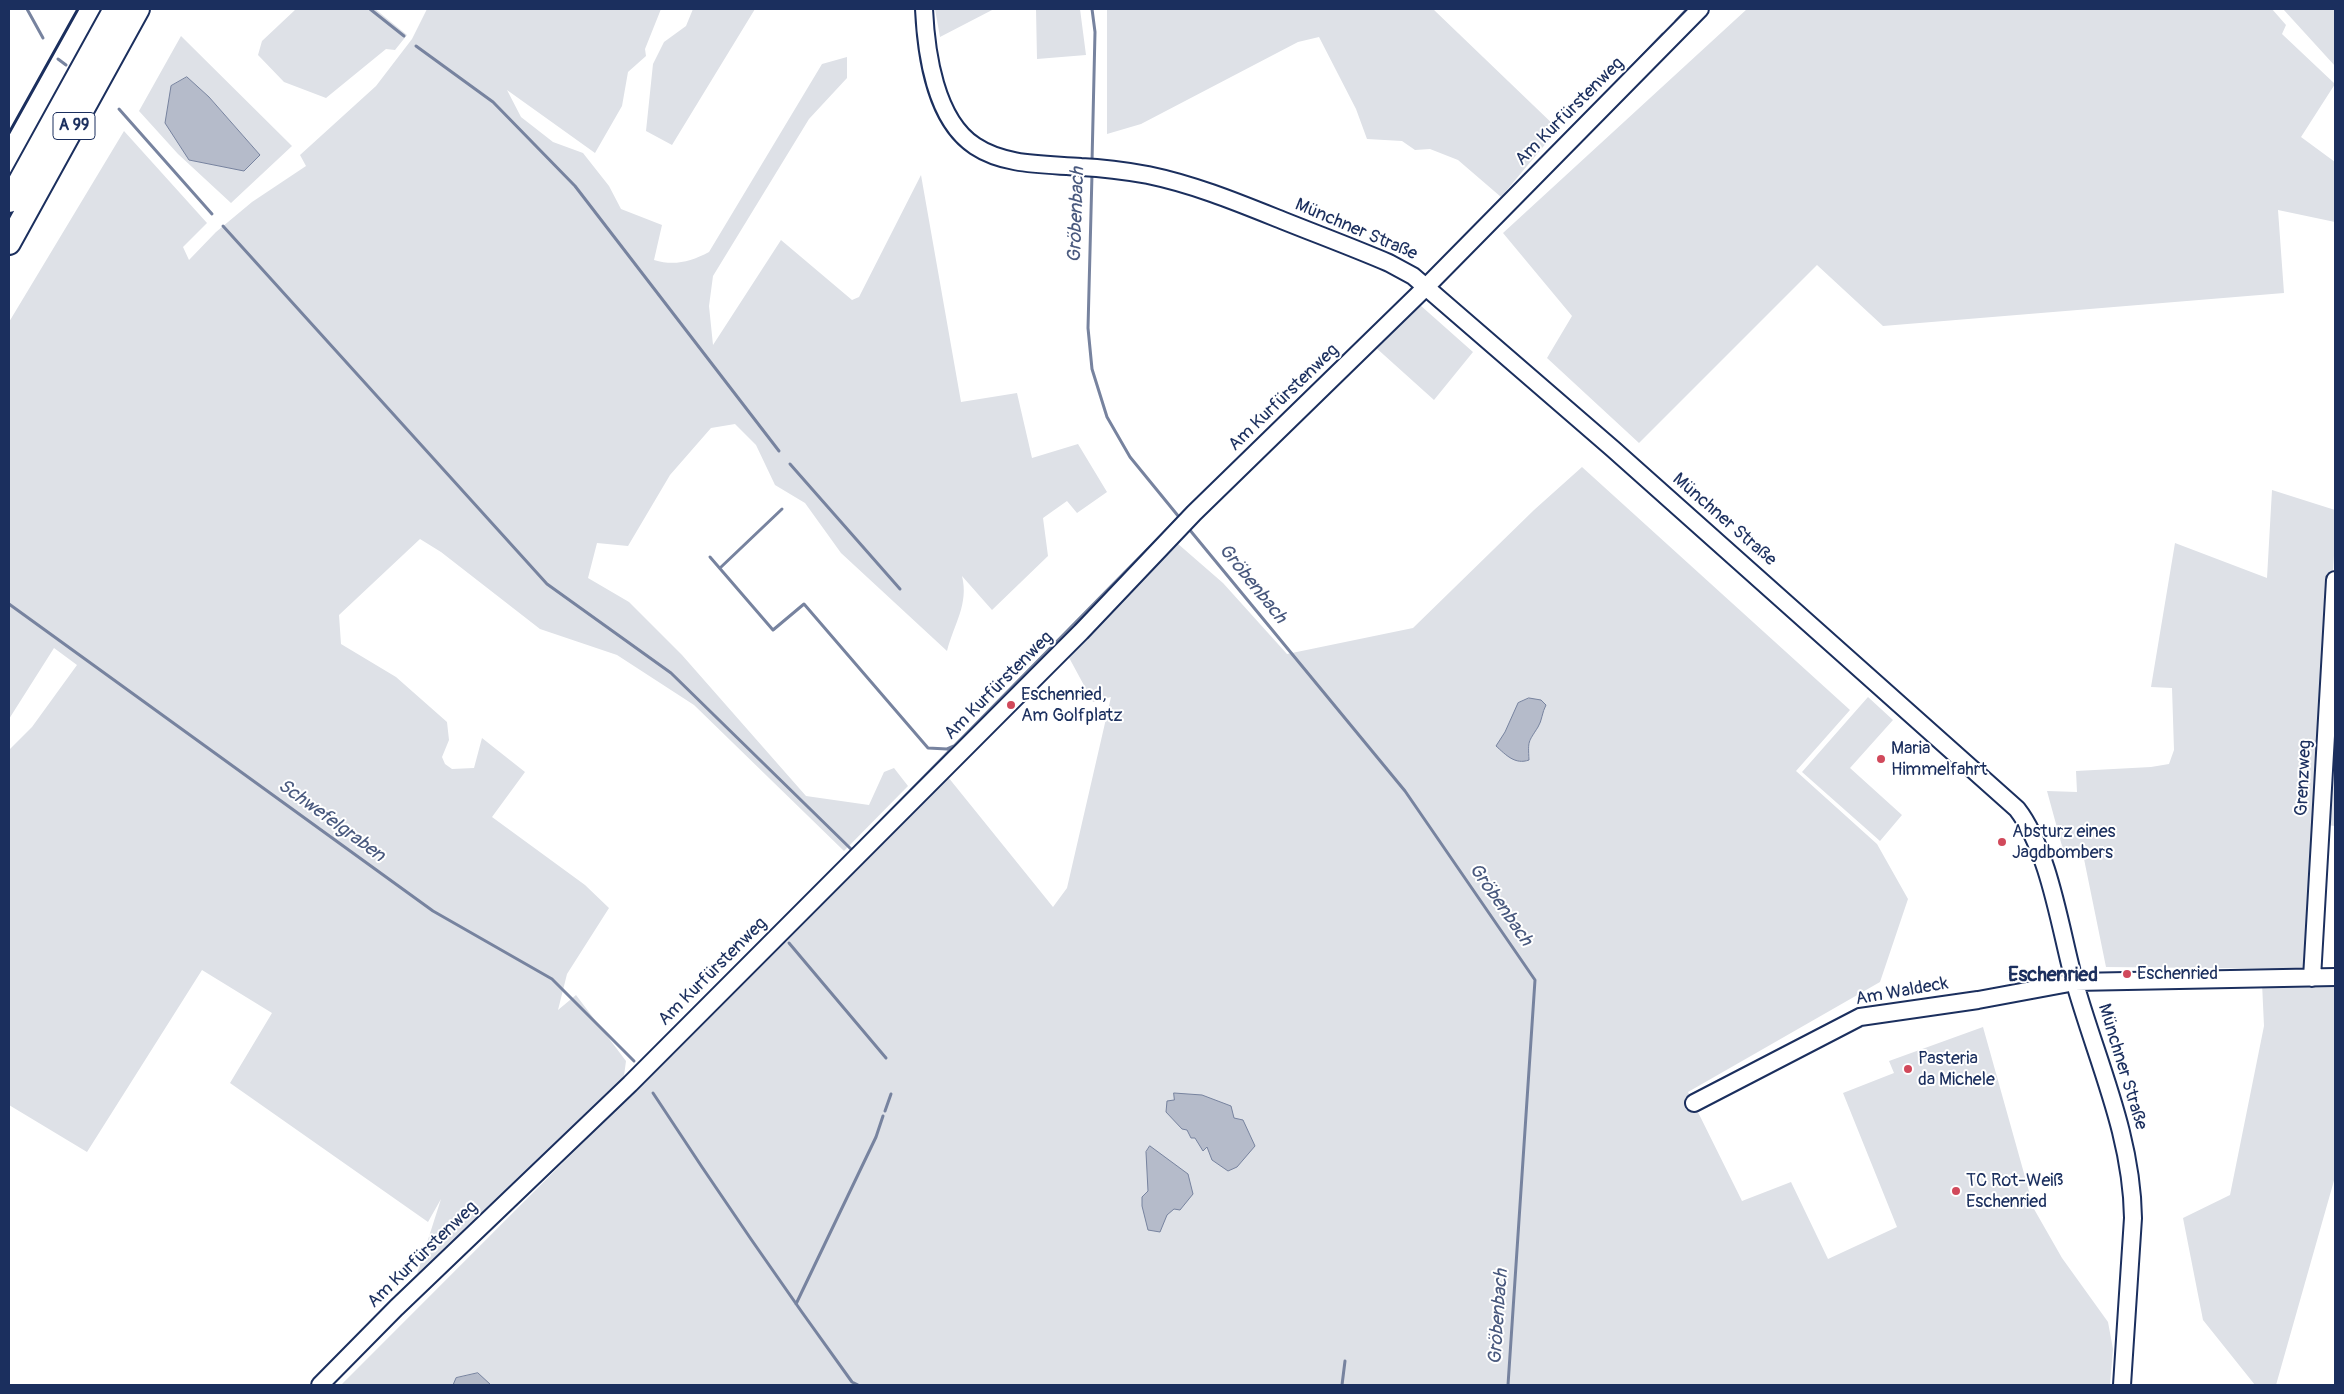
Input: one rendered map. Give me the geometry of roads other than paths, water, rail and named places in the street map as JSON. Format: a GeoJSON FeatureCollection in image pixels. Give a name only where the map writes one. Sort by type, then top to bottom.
{"type":"FeatureCollection","features":[{"type":"Feature","properties":{"kind":"highway","name":"A 99"},"geometry":{"type":"LineString","coordinates":[[9,201],[115,9]]}},
{"type":"Feature","properties":{"kind":"highway","name":"A 99"},"geometry":{"type":"LineString","coordinates":[[9,243],[138,9]]}},
{"type":"Feature","properties":{"kind":"street","name":"Münchner Straße"},"geometry":{"type":"LineString","coordinates":[[924,9],[938,92],[944,110],[954,127],[973,145],[990,154],[1008,160],[1090,167],[1148,176],[1204,189],[1389,263],[1423,289],[2017,809],[2028,823],[2042,856],[2075,982],[2112,1094],[2124,1138],[2133,1196],[2132,1251],[2122,1385]]}},
{"type":"Feature","properties":{"kind":"street","name":"Am Kurfürstenweg"},"geometry":{"type":"LineString","coordinates":[[320,1385],[396,1308],[630,1084],[1071,643],[1194,514],[1423,289],[1700,9]]}},
{"type":"Feature","properties":{"kind":"street","name":"Grenzweg"},"geometry":{"type":"LineString","coordinates":[[2312,978],[2335,580]]}},
{"type":"Feature","properties":{"kind":"street","name":"Am Waldeck"},"geometry":{"type":"LineString","coordinates":[[1694,1103],[1860,1017],[1978,1000],[2075,982],[2335,977]]}},
{"type":"Feature","properties":{"kind":"water"},"geometry":{"type":"Polygon","coordinates":[[[187,77],[209,97],[260,155],[244,171],[189,160],[165,123],[171,86],[187,77]]]}},
{"type":"Feature","properties":{"kind":"water"},"geometry":{"type":"Polygon","coordinates":[[[1529,698],[1541,700],[1546,705],[1539,725],[1529,742],[1529,760],[1519,761],[1503,753],[1496,746],[1505,732],[1518,703],[1529,698]]]}},
{"type":"Feature","properties":{"kind":"water"},"geometry":{"type":"Polygon","coordinates":[[[1174,1093],[1202,1095],[1231,1106],[1234,1118],[1243,1120],[1255,1146],[1237,1167],[1228,1171],[1212,1160],[1207,1147],[1203,1151],[1195,1138],[1191,1138],[1187,1130],[1182,1129],[1166,1112],[1167,1101],[1174,1100],[1174,1093]]]}},
{"type":"Feature","properties":{"kind":"water"},"geometry":{"type":"Polygon","coordinates":[[[1150,1146],[1188,1174],[1193,1194],[1180,1210],[1174,1209],[1167,1215],[1160,1232],[1148,1230],[1142,1206],[1142,1197],[1148,1191],[1146,1152],[1150,1146]]]}},
{"type":"Feature","properties":{"kind":"water"},"geometry":{"type":"Polygon","coordinates":[[[478,1373],[491,1385],[453,1385],[456,1378],[478,1373]]]}},
{"type":"Feature","properties":{"kind":"waterway"},"geometry":{"type":"LineString","coordinates":[[27,9],[43,38]]}},
{"type":"Feature","properties":{"kind":"waterway"},"geometry":{"type":"LineString","coordinates":[[370,9],[404,36]]}},
{"type":"Feature","properties":{"kind":"waterway","name":"Gröbenbach"},"geometry":{"type":"LineString","coordinates":[[1092,9],[1095,32],[1092,162]]}},
{"type":"Feature","properties":{"kind":"waterway"},"geometry":{"type":"LineString","coordinates":[[1676,21],[1687,9]]}},
{"type":"Feature","properties":{"kind":"waterway"},"geometry":{"type":"LineString","coordinates":[[1624,75],[1663,34]]}},
{"type":"Feature","properties":{"kind":"waterway"},"geometry":{"type":"LineString","coordinates":[[416,46],[493,102],[575,186],[779,451]]}},
{"type":"Feature","properties":{"kind":"waterway"},"geometry":{"type":"LineString","coordinates":[[58,59],[66,65]]}},
{"type":"Feature","properties":{"kind":"waterway"},"geometry":{"type":"LineString","coordinates":[[119,109],[212,214]]}},
{"type":"Feature","properties":{"kind":"waterway","name":"Gröbenbach"},"geometry":{"type":"LineString","coordinates":[[1092,174],[1088,328],[1092,369],[1107,417],[1130,457],[1179,517]]}},
{"type":"Feature","properties":{"kind":"waterway"},"geometry":{"type":"LineString","coordinates":[[223,226],[547,584],[671,673],[852,850],[1182,514]]}},
{"type":"Feature","properties":{"kind":"waterway"},"geometry":{"type":"LineString","coordinates":[[790,464],[900,589]]}},
{"type":"Feature","properties":{"kind":"waterway"},"geometry":{"type":"LineString","coordinates":[[720,568],[782,509]]}},
{"type":"Feature","properties":{"kind":"waterway","name":"Gröbenbach"},"geometry":{"type":"LineString","coordinates":[[1189,529],[1405,791],[1535,980],[1508,1385]]}},
{"type":"Feature","properties":{"kind":"waterway"},"geometry":{"type":"LineString","coordinates":[[710,557],[773,630],[804,604],[928,748],[947,749],[954,746]]}},
{"type":"Feature","properties":{"kind":"waterway","name":"Schwefelgraben"},"geometry":{"type":"LineString","coordinates":[[9,604],[433,911],[552,979],[634,1061]]}},
{"type":"Feature","properties":{"kind":"waterway"},"geometry":{"type":"LineString","coordinates":[[789,943],[886,1058]]}},
{"type":"Feature","properties":{"kind":"waterway"},"geometry":{"type":"LineString","coordinates":[[653,1093],[776,1275],[852,1382],[858,1385]]}},
{"type":"Feature","properties":{"kind":"waterway"},"geometry":{"type":"LineString","coordinates":[[885,1111],[891,1094]]}},
{"type":"Feature","properties":{"kind":"waterway"},"geometry":{"type":"LineString","coordinates":[[796,1304],[876,1137],[883,1116]]}},
{"type":"Feature","properties":{"kind":"waterway"},"geometry":{"type":"LineString","coordinates":[[1342,1385],[1345,1361]]}},
{"type":"Feature","properties":{"kind":"railway"},"geometry":{"type":"LineString","coordinates":[[9,133],[78,9]]}},
{"type":"Feature","properties":{"kind":"place","name":"Eschenried, Am Golfplatz"},"geometry":{"type":"Point","coordinates":[1011,705]}},
{"type":"Feature","properties":{"kind":"place","name":"Maria Himmelfahrt"},"geometry":{"type":"Point","coordinates":[1881,759]}},
{"type":"Feature","properties":{"kind":"place","name":"Absturz eines Jagdbombers"},"geometry":{"type":"Point","coordinates":[2002,842]}},
{"type":"Feature","properties":{"kind":"place","name":"Eschenried"},"geometry":{"type":"Point","coordinates":[2127,974]}},
{"type":"Feature","properties":{"kind":"place","name":"Pasteria da Michele"},"geometry":{"type":"Point","coordinates":[1908,1069]}},
{"type":"Feature","properties":{"kind":"place","name":"TC Rot-Weiß Eschenried"},"geometry":{"type":"Point","coordinates":[1956,1191]}},
{"type":"Feature","properties":{"kind":"district","name":"Eschenried"},"geometry":{"type":"Point","coordinates":[2053,976]}}]}
